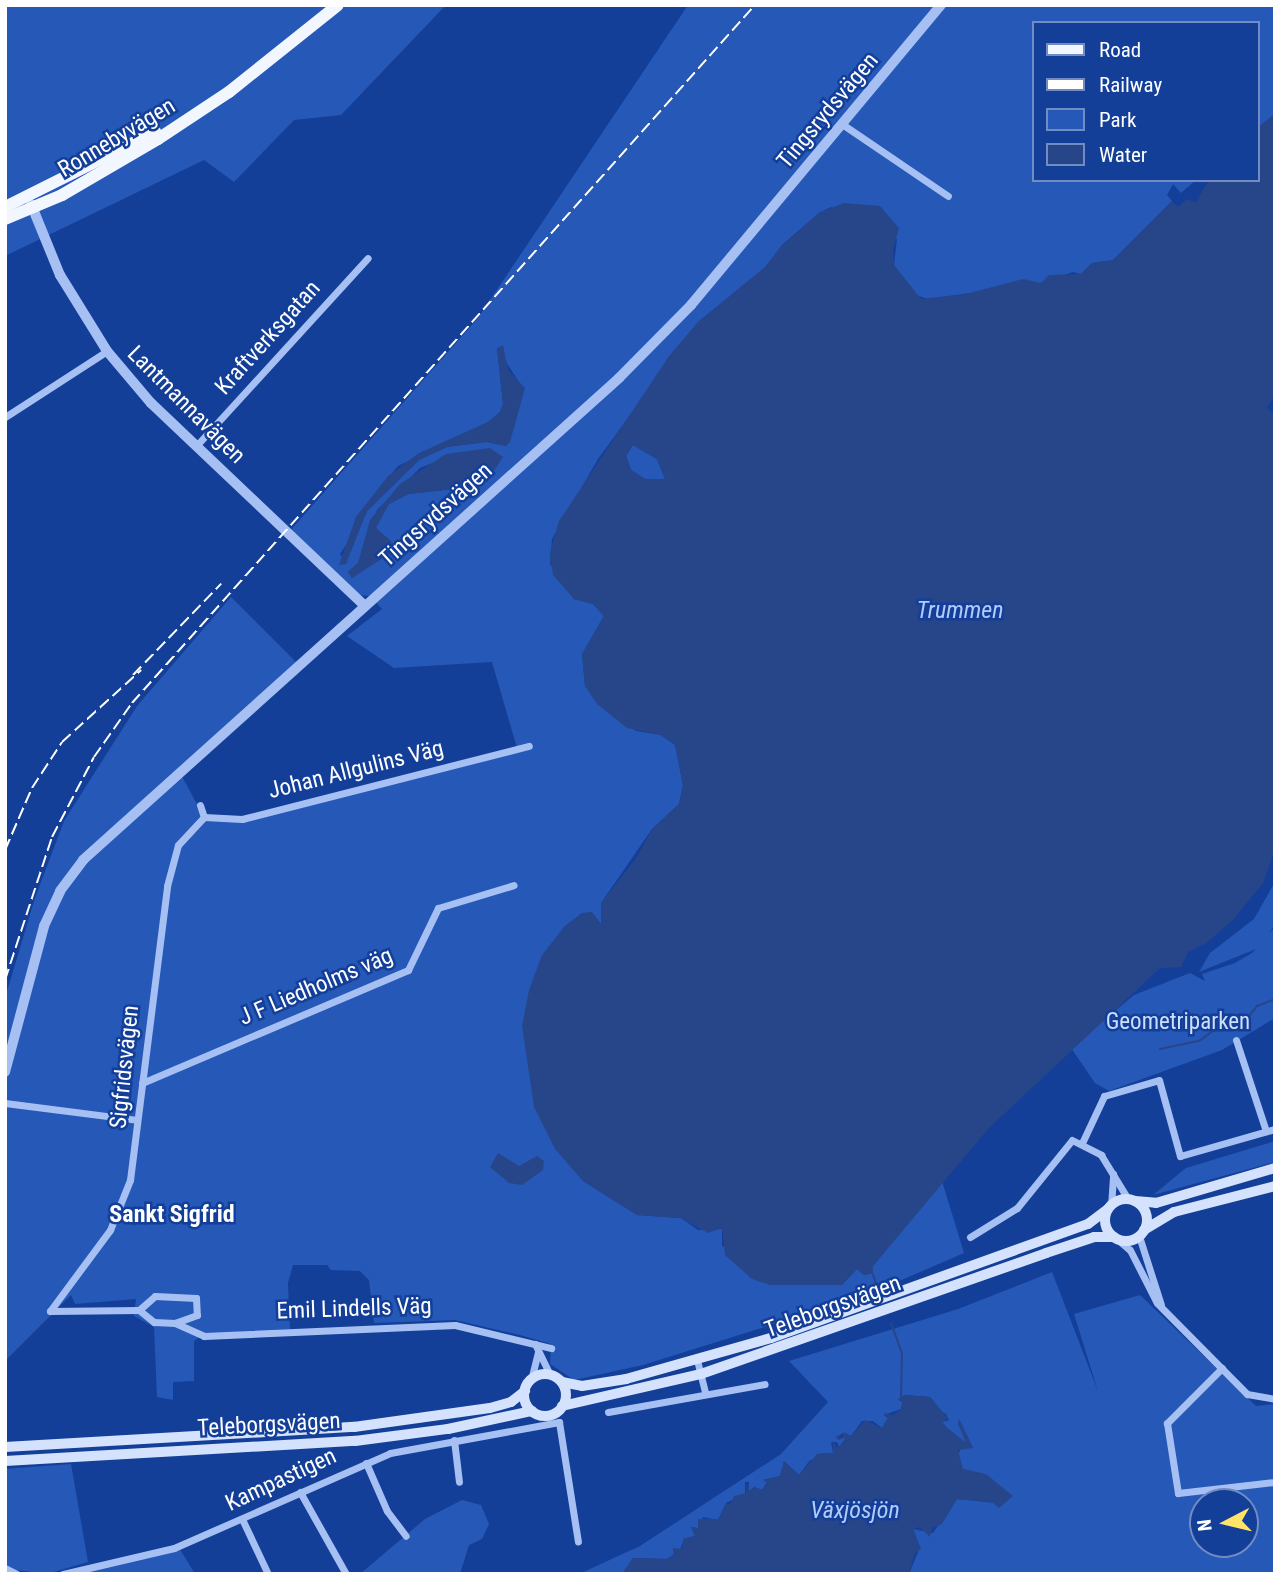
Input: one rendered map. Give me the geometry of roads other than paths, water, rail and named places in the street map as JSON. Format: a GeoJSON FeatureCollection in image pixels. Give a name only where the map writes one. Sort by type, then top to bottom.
{"type":"FeatureCollection","features":[{"type":"Feature","properties":{"kind":"main road","name":"Ronnebyvägen"},"geometry":{"type":"LineString","coordinates":[[5,219],[243,80],[338,5]]}},
{"type":"Feature","properties":{"kind":"main road","name":"Ronnebyvägen"},"geometry":{"type":"LineString","coordinates":[[5,207],[30,203]]}},
{"type":"Feature","properties":{"kind":"main road"},"geometry":{"type":"LineString","coordinates":[[1275,1168],[1161,1201],[1131,1200],[1110,1207],[1105,1222],[1115,1238],[1141,1233],[1168,1214],[1275,1186]]}},
{"type":"Feature","properties":{"kind":"main road"},"geometry":{"type":"LineString","coordinates":[[1131,1200],[1146,1214],[1141,1233]]}},
{"type":"Feature","properties":{"kind":"main road","name":"Teleborgsvägen"},"geometry":{"type":"LineString","coordinates":[[562,1382],[592,1385],[697,1360],[1088,1224],[1110,1207]]}},
{"type":"Feature","properties":{"kind":"main road","name":"Teleborgsvägen"},"geometry":{"type":"LineString","coordinates":[[562,1406],[701,1374],[1045,1253],[1094,1237],[1115,1238]]}},
{"type":"Feature","properties":{"kind":"main road"},"geometry":{"type":"LineString","coordinates":[[550,1375],[562,1382],[566,1397],[562,1406],[551,1415],[532,1411],[528,1385],[550,1375]]}},
{"type":"Feature","properties":{"kind":"main road","name":"Teleborgsvägen"},"geometry":{"type":"LineString","coordinates":[[8,1446],[354,1427],[490,1408],[513,1401],[528,1385]]}},
{"type":"Feature","properties":{"kind":"main road","name":"Teleborgsvägen"},"geometry":{"type":"LineString","coordinates":[[5,1461],[355,1441],[448,1429],[532,1411]]}},
{"type":"Feature","properties":{"kind":"street","name":"Tingsrydsvägen"},"geometry":{"type":"LineString","coordinates":[[5,1072],[44,926],[75,869],[664,333],[941,5]]}},
{"type":"Feature","properties":{"kind":"street"},"geometry":{"type":"LineString","coordinates":[[842,124],[948,197]]}},
{"type":"Feature","properties":{"kind":"street","name":"Lantmannavägen"},"geometry":{"type":"LineString","coordinates":[[30,203],[61,275],[107,351],[151,403],[364,605]]}},
{"type":"Feature","properties":{"kind":"street","name":"Kraftverksgatan"},"geometry":{"type":"LineString","coordinates":[[197,445],[368,258]]}},
{"type":"Feature","properties":{"kind":"street"},"geometry":{"type":"LineString","coordinates":[[5,417],[107,351]]}},
{"type":"Feature","properties":{"kind":"street","name":"Johan Allgulins Väg"},"geometry":{"type":"LineString","coordinates":[[204,817],[242,819],[529,746]]}},
{"type":"Feature","properties":{"kind":"street"},"geometry":{"type":"LineString","coordinates":[[200,805],[204,817]]}},
{"type":"Feature","properties":{"kind":"street","name":"Sigfridsvägen"},"geometry":{"type":"LineString","coordinates":[[50,1311],[118,1215],[130,1180],[171,864],[187,830],[204,817]]}},
{"type":"Feature","properties":{"kind":"street","name":"J F Liedholms väg"},"geometry":{"type":"LineString","coordinates":[[142,1083],[408,970],[438,908],[514,885]]}},
{"type":"Feature","properties":{"kind":"street"},"geometry":{"type":"LineString","coordinates":[[1082,1143],[1104,1096],[1159,1080],[1180,1156],[1270,1130],[1236,1040]]}},
{"type":"Feature","properties":{"kind":"street"},"geometry":{"type":"LineString","coordinates":[[5,1103],[138,1120]]}},
{"type":"Feature","properties":{"kind":"street"},"geometry":{"type":"LineString","coordinates":[[970,1237],[1017,1208],[1072,1140],[1101,1155],[1131,1200]]}},
{"type":"Feature","properties":{"kind":"street"},"geometry":{"type":"LineString","coordinates":[[1110,1207],[1113,1174]]}},
{"type":"Feature","properties":{"kind":"street"},"geometry":{"type":"LineString","coordinates":[[1141,1233],[1149,1276],[1163,1308]]}},
{"type":"Feature","properties":{"kind":"street"},"geometry":{"type":"LineString","coordinates":[[1115,1238],[1130,1250],[1147,1290],[1247,1394],[1275,1399]]}},
{"type":"Feature","properties":{"kind":"street","name":"Emil Lindells Väg"},"geometry":{"type":"LineString","coordinates":[[139,1310],[155,1296],[196,1298],[197,1315],[175,1323]]}},
{"type":"Feature","properties":{"kind":"street","name":"Emil Lindells Väg"},"geometry":{"type":"LineString","coordinates":[[50,1311],[139,1310],[154,1322],[175,1323],[204,1336],[447,1325],[537,1348],[551,1348]]}},
{"type":"Feature","properties":{"kind":"street"},"geometry":{"type":"LineString","coordinates":[[537,1348],[550,1375]]}},
{"type":"Feature","properties":{"kind":"street"},"geometry":{"type":"LineString","coordinates":[[528,1385],[537,1348]]}},
{"type":"Feature","properties":{"kind":"street"},"geometry":{"type":"LineString","coordinates":[[697,1360],[705,1392]]}},
{"type":"Feature","properties":{"kind":"street"},"geometry":{"type":"LineString","coordinates":[[1222,1368],[1167,1423],[1178,1493],[1275,1482]]}},
{"type":"Feature","properties":{"kind":"street"},"geometry":{"type":"LineString","coordinates":[[608,1412],[705,1392],[765,1384]]}},
{"type":"Feature","properties":{"kind":"street","name":"Kampastigen"},"geometry":{"type":"LineString","coordinates":[[63,1574],[174,1548],[366,1463],[454,1440],[559,1423],[578,1542]]}},
{"type":"Feature","properties":{"kind":"street"},"geometry":{"type":"LineString","coordinates":[[454,1440],[459,1482]]}},
{"type":"Feature","properties":{"kind":"street"},"geometry":{"type":"LineString","coordinates":[[366,1463],[387,1511],[406,1536]]}},
{"type":"Feature","properties":{"kind":"street"},"geometry":{"type":"LineString","coordinates":[[300,1492],[346,1574]]}},
{"type":"Feature","properties":{"kind":"street"},"geometry":{"type":"LineString","coordinates":[[242,1519],[268,1574]]}},
{"type":"Feature","properties":{"kind":"street"},"geometry":{"type":"LineString","coordinates":[[5,1568],[17,1574]]}},
{"type":"Feature","properties":{"kind":"water","name":"Trummen"},"geometry":{"type":"Polygon","coordinates":[[[1275,114],[1275,394],[1267,408],[1275,415],[1275,850],[1263,883],[1232,921],[1206,943],[1188,952],[1181,967],[1160,968],[988,1129],[873,1266],[873,1273],[864,1275],[857,1269],[842,1285],[770,1285],[752,1279],[725,1255],[722,1228],[708,1233],[681,1218],[637,1215],[583,1181],[555,1149],[534,1107],[522,1026],[529,990],[542,955],[564,927],[582,913],[592,912],[601,924],[601,903],[637,857],[652,829],[679,804],[683,785],[675,744],[661,735],[627,728],[597,704],[585,686],[582,654],[604,616],[593,604],[574,599],[553,575],[550,553],[559,521],[669,356],[698,322],[765,267],[782,245],[819,213],[844,203],[880,206],[899,228],[893,249],[894,265],[921,299],[966,294],[1023,279],[1041,283],[1049,275],[1081,274],[1092,263],[1113,260],[1172,201],[1178,207],[1187,199],[1196,202],[1208,182],[1259,182],[1259,126],[1275,114]],[[633,445],[626,456],[631,470],[645,479],[665,479],[657,459],[633,445]]]}},
{"type":"Feature","properties":{"kind":"water"},"geometry":{"type":"Polygon","coordinates":[[[503,345],[508,370],[525,388],[510,442],[506,446],[486,442],[447,447],[419,460],[367,511],[346,564],[339,565],[356,517],[388,476],[419,453],[488,422],[500,412],[503,404],[497,348],[503,345]]]}},
{"type":"Feature","properties":{"kind":"water"},"geometry":{"type":"Polygon","coordinates":[[[490,448],[503,457],[494,471],[462,488],[408,494],[389,504],[376,528],[391,541],[394,551],[352,578],[348,572],[358,563],[370,520],[400,484],[446,454],[490,448]]]}},
{"type":"Feature","properties":{"kind":"water"},"geometry":{"type":"Polygon","coordinates":[[[498,1153],[519,1166],[537,1156],[544,1161],[543,1170],[522,1185],[509,1183],[490,1167],[498,1153]]]}},
{"type":"Feature","properties":{"kind":"water","name":"Växjösjön"},"geometry":{"type":"Polygon","coordinates":[[[904,1395],[930,1397],[948,1418],[942,1422],[966,1443],[958,1424],[959,1419],[973,1448],[958,1450],[963,1469],[986,1474],[1013,1496],[999,1508],[992,1502],[957,1499],[942,1524],[932,1528],[930,1537],[920,1527],[913,1529],[921,1549],[915,1553],[909,1574],[622,1574],[633,1558],[667,1559],[674,1554],[673,1548],[682,1549],[684,1538],[695,1536],[691,1527],[698,1528],[698,1519],[719,1519],[726,1503],[730,1505],[734,1496],[746,1493],[747,1480],[749,1491],[754,1487],[763,1490],[767,1483],[763,1480],[780,1476],[784,1461],[799,1475],[817,1454],[833,1453],[833,1440],[837,1448],[844,1442],[845,1438],[838,1440],[835,1436],[842,1437],[844,1432],[851,1436],[865,1420],[882,1428],[888,1418],[884,1413],[893,1415],[901,1409],[902,1402],[898,1399],[904,1395]]]}},
{"type":"Feature","properties":{"kind":"waterway"},"geometry":{"type":"LineString","coordinates":[[1249,1016],[1257,1006],[1275,999]]}},
{"type":"Feature","properties":{"kind":"waterway"},"geometry":{"type":"LineString","coordinates":[[1160,1049],[1199,1041],[1214,1030]]}},
{"type":"Feature","properties":{"kind":"waterway"},"geometry":{"type":"LineString","coordinates":[[873,1274],[877,1287]]}},
{"type":"Feature","properties":{"kind":"waterway"},"geometry":{"type":"LineString","coordinates":[[891,1323],[902,1353],[901,1398]]}},
{"type":"Feature","properties":{"kind":"railway"},"geometry":{"type":"LineString","coordinates":[[5,980],[52,837],[94,757],[132,703],[755,5]]}},
{"type":"Feature","properties":{"kind":"railway"},"geometry":{"type":"LineString","coordinates":[[133,675],[221,584]]}},
{"type":"Feature","properties":{"kind":"railway"},"geometry":{"type":"LineString","coordinates":[[5,850],[32,788],[62,742],[141,670]]}},
{"type":"Feature","properties":{"kind":"district","name":"Sankt Sigfrid"},"geometry":{"type":"Point","coordinates":[172,1215]}},
{"type":"Feature","properties":{"kind":"park label","name":"Geometriparken"},"geometry":{"type":"Point","coordinates":[1178,1022]}}]}
